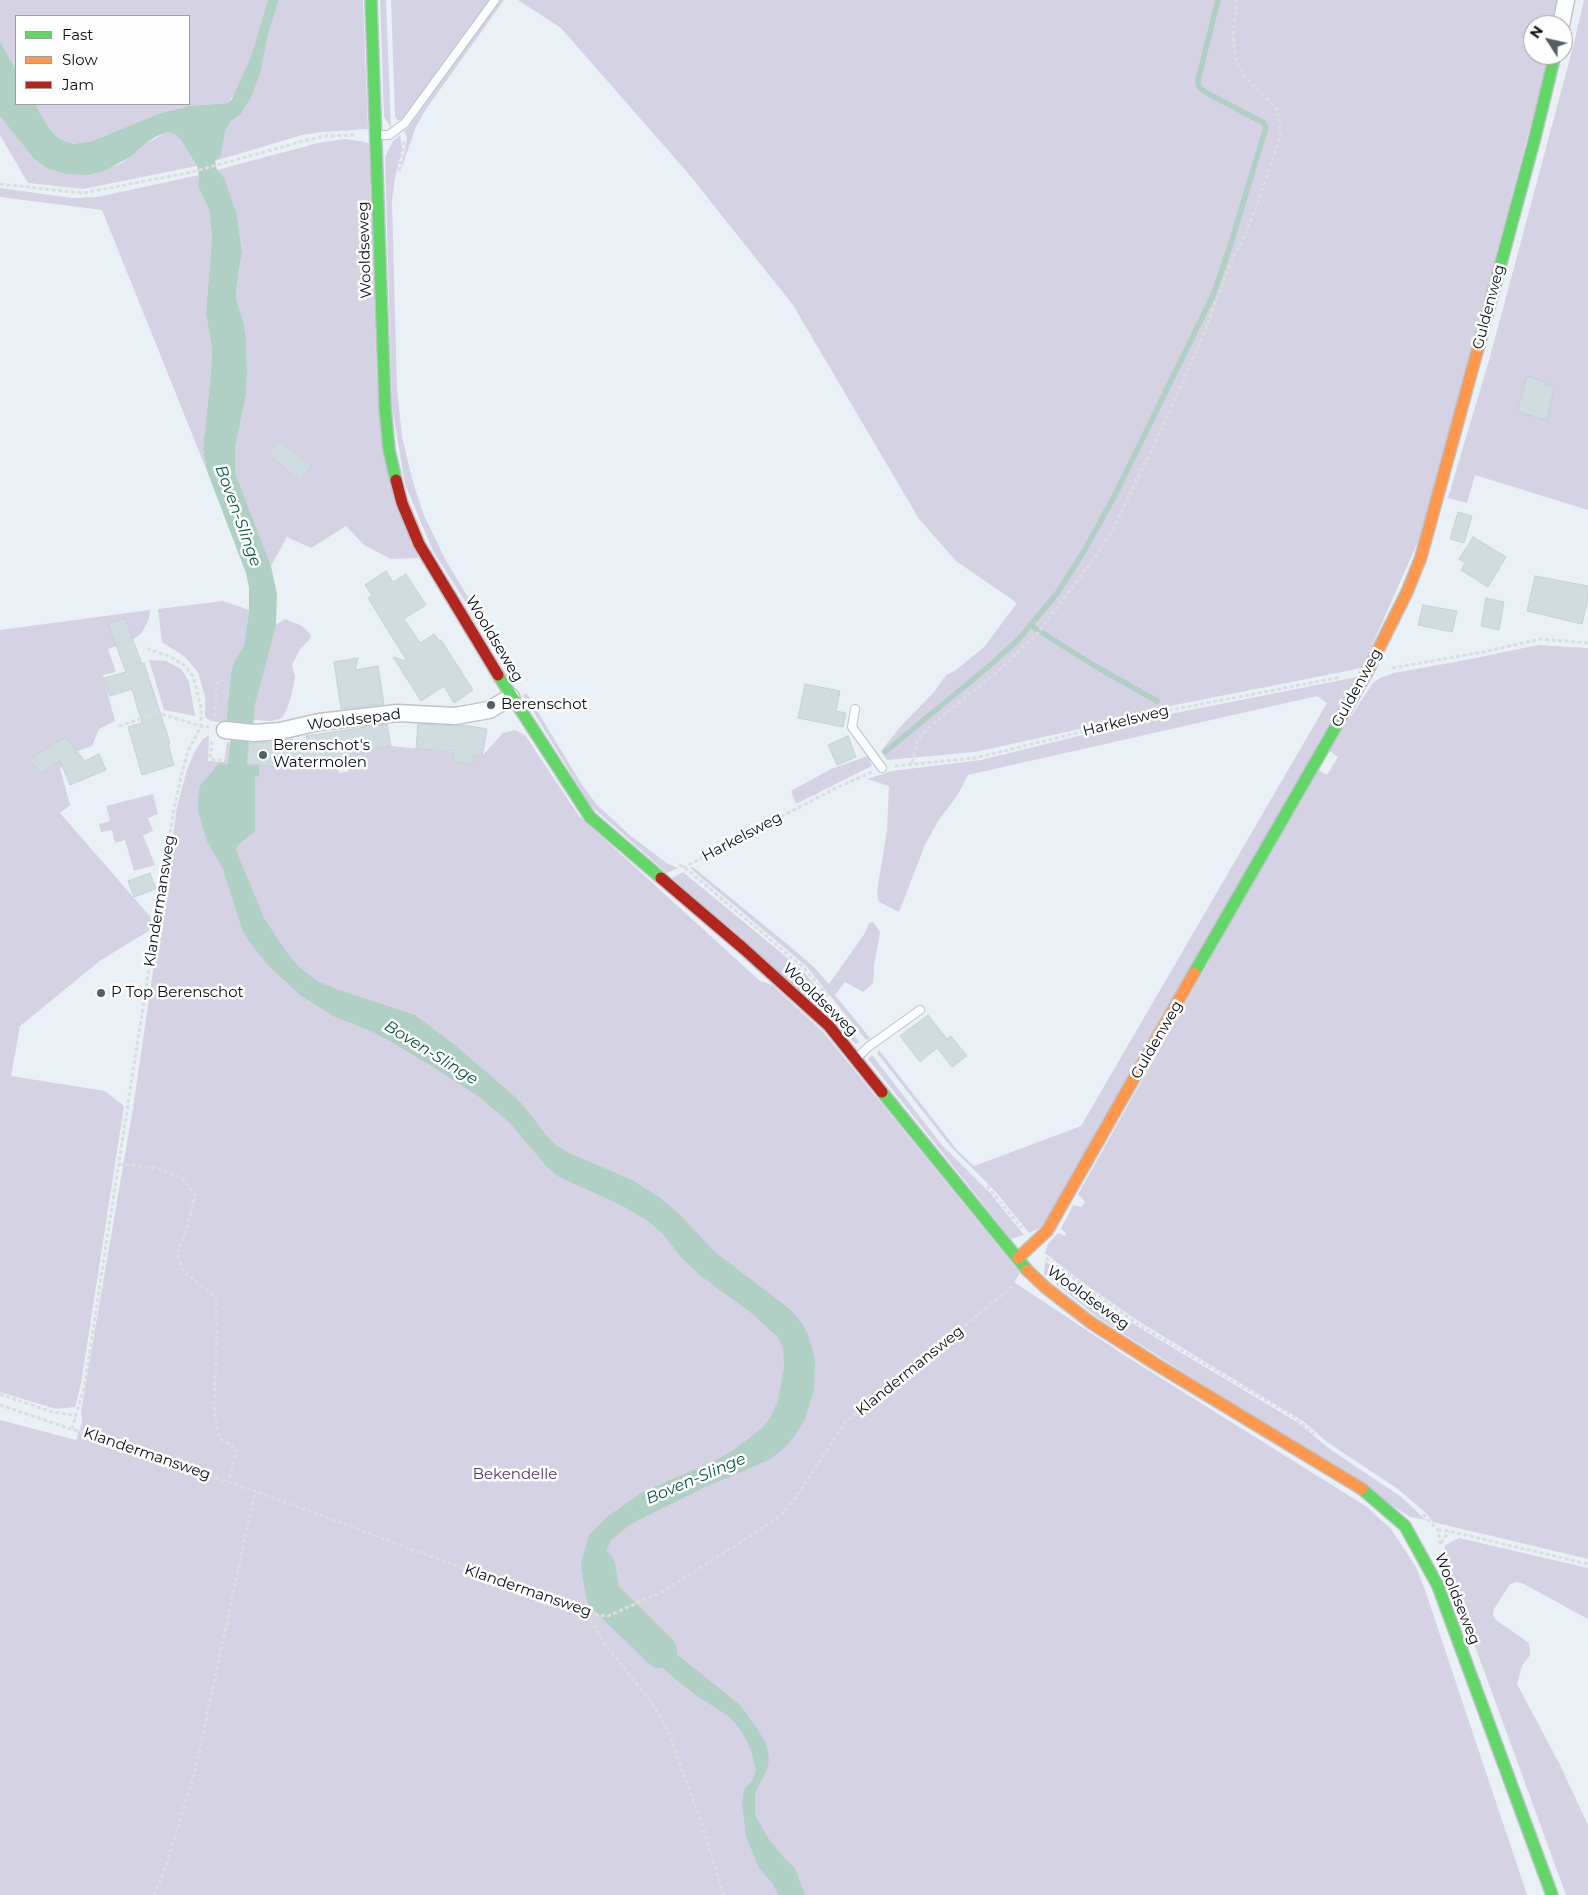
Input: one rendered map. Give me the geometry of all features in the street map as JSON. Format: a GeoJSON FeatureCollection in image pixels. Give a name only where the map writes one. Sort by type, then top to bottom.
{"type":"FeatureCollection","features":[{"type":"Feature","properties":{"kind":"main road","name":"Wooldseweg"},"geometry":{"type":"LineString","coordinates":[[371,0],[385,407],[389,450],[395,481],[419,544],[512,697],[590,817],[829,1026],[1029,1273],[1067,1306],[1090,1322],[1363,1489],[1405,1526],[1438,1586],[1552,1895]]}},
{"type":"Feature","properties":{"kind":"main road","name":"Guldenweg"},"geometry":{"type":"LineString","coordinates":[[1018,1258],[1047,1231],[1368,672],[1407,592],[1421,556],[1534,141],[1553,65]]}},
{"type":"Feature","properties":{"kind":"street"},"geometry":{"type":"LineString","coordinates":[[1563,15],[1566,0]]}},
{"type":"Feature","properties":{"kind":"street","name":"Wooldsepad"},"geometry":{"type":"LineString","coordinates":[[225,730],[280,731],[319,722],[398,713],[455,716],[489,710],[512,697]]}},
{"type":"Feature","properties":{"kind":"lane"},"geometry":{"type":"LineString","coordinates":[[376,135],[388,135],[405,123],[495,0]]}},
{"type":"Feature","properties":{"kind":"lane"},"geometry":{"type":"LineString","coordinates":[[855,709],[852,727],[882,768]]}},
{"type":"Feature","properties":{"kind":"lane"},"geometry":{"type":"LineString","coordinates":[[856,1058],[868,1047],[920,1010]]}},
{"type":"Feature","properties":{"kind":"path"},"geometry":{"type":"LineString","coordinates":[[912,763],[917,742],[928,728],[997,672],[1037,634],[1116,526],[1200,343],[1233,257],[1242,242],[1257,205],[1281,134],[1277,108],[1246,78],[1236,62],[1233,36],[1237,0]]}},
{"type":"Feature","properties":{"kind":"path"},"geometry":{"type":"LineString","coordinates":[[397,175],[405,142],[404,136],[399,129]]}},
{"type":"Feature","properties":{"kind":"path"},"geometry":{"type":"LineString","coordinates":[[0,184],[83,193],[192,172],[324,136],[376,135]]}},
{"type":"Feature","properties":{"kind":"path","name":"Harkelsweg"},"geometry":{"type":"LineString","coordinates":[[677,864],[684,867],[834,789],[882,768],[912,763],[975,758],[1170,710],[1483,652],[1540,638],[1588,643]]}},
{"type":"Feature","properties":{"kind":"path"},"geometry":{"type":"LineString","coordinates":[[148,649],[172,657],[184,665],[193,676],[200,707],[201,726]]}},
{"type":"Feature","properties":{"kind":"path"},"geometry":{"type":"LineString","coordinates":[[119,726],[158,714],[201,726],[225,730]]}},
{"type":"Feature","properties":{"kind":"path","name":"Klandermansweg"},"geometry":{"type":"LineString","coordinates":[[72,1428],[84,1387],[173,814],[184,762],[201,726]]}},
{"type":"Feature","properties":{"kind":"path"},"geometry":{"type":"LineString","coordinates":[[119,1164],[156,1168],[182,1178],[195,1195],[188,1224],[177,1254],[184,1272],[216,1297],[217,1334],[214,1410],[219,1438],[237,1449],[228,1482]]}},
{"type":"Feature","properties":{"kind":"path","name":"Wooldseweg"},"geometry":{"type":"LineString","coordinates":[[1032,1244],[1045,1258],[1139,1325],[1294,1417],[1318,1438]]}},
{"type":"Feature","properties":{"kind":"path","name":"Klandermansweg"},"geometry":{"type":"LineString","coordinates":[[0,1405],[255,1491],[586,1614],[608,1616],[664,1591],[755,1534],[781,1515],[796,1497],[846,1423],[884,1389],[958,1332],[1029,1273]]}},
{"type":"Feature","properties":{"kind":"path"},"geometry":{"type":"LineString","coordinates":[[0,1394],[49,1411],[76,1416]]}},
{"type":"Feature","properties":{"kind":"path"},"geometry":{"type":"LineString","coordinates":[[154,1895],[163,1874],[194,1776],[255,1491]]}},
{"type":"Feature","properties":{"kind":"path"},"geometry":{"type":"LineString","coordinates":[[1420,1511],[1438,1530],[1588,1564]]}},
{"type":"Feature","properties":{"kind":"path"},"geometry":{"type":"LineString","coordinates":[[586,1614],[605,1644],[652,1702],[669,1733],[701,1822],[724,1895]]}},
{"type":"Feature","properties":{"kind":"green space"},"geometry":{"type":"Polygon","coordinates":[[[0,0],[268,0],[250,59],[235,94],[227,103],[188,106],[158,114],[92,141],[73,144],[58,138],[49,128],[36,105],[190,105],[190,15],[15,15],[15,68],[0,41],[0,0]]]}},
{"type":"Feature","properties":{"kind":"green space"},"geometry":{"type":"Polygon","coordinates":[[[279,0],[363,0],[368,129],[302,135],[215,161],[221,156],[225,132],[230,122],[240,115],[261,71],[268,34],[279,0]]]}},
{"type":"Feature","properties":{"kind":"green space"},"geometry":{"type":"Polygon","coordinates":[[[380,0],[386,0],[391,128],[384,117],[380,0]]]}},
{"type":"Feature","properties":{"kind":"green space"},"geometry":{"type":"Polygon","coordinates":[[[391,0],[491,0],[401,120],[397,120],[395,116],[391,0]]]}},
{"type":"Feature","properties":{"kind":"green space"},"geometry":{"type":"Polygon","coordinates":[[[498,0],[504,0],[424,112],[415,129],[400,173],[407,138],[404,131],[409,127],[498,0]]]}},
{"type":"Feature","properties":{"kind":"green space"},"geometry":{"type":"Polygon","coordinates":[[[518,0],[1562,0],[1558,15],[1523,15],[1523,65],[1546,65],[1424,528],[1362,668],[1155,709],[1071,731],[975,752],[887,760],[881,751],[901,726],[934,692],[946,675],[956,670],[984,647],[1017,603],[956,561],[919,519],[793,305],[687,172],[561,28],[518,0]]]}},
{"type":"Feature","properties":{"kind":"green space"},"geometry":{"type":"Polygon","coordinates":[[[1584,0],[1588,0],[1588,510],[1475,475],[1467,503],[1448,498],[1490,357],[1568,65],[1573,65],[1573,47],[1584,0]]]}},
{"type":"Feature","properties":{"kind":"green space"},"geometry":{"type":"Polygon","coordinates":[[[0,116],[33,158],[89,175],[120,164],[145,144],[168,132],[180,139],[197,166],[83,189],[28,183],[0,135],[0,116]]]}},
{"type":"Feature","properties":{"kind":"green space"},"geometry":{"type":"Polygon","coordinates":[[[400,135],[402,149],[392,201],[397,389],[402,437],[423,513],[445,559],[492,637],[491,642],[433,551],[405,484],[392,407],[385,157],[393,141],[400,135]]]}},
{"type":"Feature","properties":{"kind":"green space"},"geometry":{"type":"Polygon","coordinates":[[[345,139],[369,144],[377,384],[418,558],[391,559],[364,545],[346,526],[311,548],[287,537],[271,566],[235,472],[235,448],[246,395],[247,372],[246,337],[236,291],[242,252],[237,215],[217,170],[318,143],[345,139]],[[280,441],[269,454],[300,480],[311,466],[280,441]]]}},
{"type":"Feature","properties":{"kind":"green space"},"geometry":{"type":"Polygon","coordinates":[[[199,175],[198,186],[209,210],[212,236],[206,314],[212,349],[203,449],[207,471],[102,210],[0,197],[0,188],[72,198],[97,197],[199,175]]]}},
{"type":"Feature","properties":{"kind":"green space"},"geometry":{"type":"Polygon","coordinates":[[[223,601],[249,610],[244,647],[234,662],[231,672],[226,723],[211,721],[205,717],[205,697],[198,672],[185,657],[162,642],[158,609],[223,601]]]}},
{"type":"Feature","properties":{"kind":"green space"},"geometry":{"type":"Polygon","coordinates":[[[150,610],[149,619],[141,634],[130,641],[108,649],[116,672],[103,675],[115,721],[99,729],[92,746],[66,755],[69,763],[60,768],[70,805],[60,813],[154,921],[152,929],[101,960],[20,1026],[11,1076],[105,1091],[124,1106],[81,1384],[75,1407],[56,1409],[0,1392],[0,630],[150,610]]]}},
{"type":"Feature","properties":{"kind":"green space"},"geometry":{"type":"Polygon","coordinates":[[[285,619],[302,626],[311,635],[310,639],[300,649],[292,665],[295,677],[292,693],[282,718],[272,721],[253,720],[261,680],[276,625],[285,619]]]}},
{"type":"Feature","properties":{"kind":"green space"},"geometry":{"type":"Polygon","coordinates":[[[1538,645],[1588,648],[1588,1559],[1433,1522],[1427,1514],[1398,1489],[1327,1442],[1303,1421],[1141,1323],[1082,1282],[1045,1253],[1048,1244],[1058,1233],[1065,1236],[1066,1233],[1061,1229],[1073,1205],[1081,1207],[1085,1202],[1078,1194],[1317,769],[1327,775],[1338,757],[1328,750],[1373,683],[1380,678],[1394,673],[1538,645]]]}},
{"type":"Feature","properties":{"kind":"green space"},"geometry":{"type":"Polygon","coordinates":[[[149,660],[166,661],[181,669],[189,681],[195,716],[164,710],[149,660]]]}},
{"type":"Feature","properties":{"kind":"green space"},"geometry":{"type":"Polygon","coordinates":[[[1357,677],[1042,1227],[1029,1233],[996,1192],[951,1147],[877,1053],[879,1050],[958,1151],[974,1166],[1081,1126],[1327,703],[1317,696],[968,775],[957,796],[938,821],[925,845],[899,912],[879,902],[877,892],[887,830],[889,786],[867,779],[892,771],[981,760],[1160,716],[1357,677]]]}},
{"type":"Feature","properties":{"kind":"green space"},"geometry":{"type":"Polygon","coordinates":[[[527,694],[582,785],[597,805],[631,836],[668,864],[678,868],[667,873],[591,806],[523,695],[527,694]]]}},
{"type":"Feature","properties":{"kind":"green space","name":"Bekendelle"},"geometry":{"type":"Polygon","coordinates":[[[515,730],[525,735],[579,816],[760,981],[772,985],[823,1032],[1020,1273],[1014,1282],[1124,1355],[1367,1507],[1391,1529],[1416,1567],[1425,1590],[1527,1895],[0,1895],[0,1420],[76,1440],[82,1422],[81,1411],[133,1108],[177,807],[187,770],[195,751],[203,739],[209,735],[208,761],[224,762],[227,742],[243,744],[239,761],[259,774],[259,765],[337,766],[339,773],[349,771],[346,755],[391,746],[455,752],[453,761],[472,765],[474,755],[482,756],[503,733],[515,730]]]}},
{"type":"Feature","properties":{"kind":"green space"},"geometry":{"type":"Polygon","coordinates":[[[868,756],[872,766],[796,804],[791,791],[831,769],[868,756]]]}},
{"type":"Feature","properties":{"kind":"green space"},"geometry":{"type":"Polygon","coordinates":[[[153,794],[158,814],[148,818],[153,831],[143,835],[155,865],[134,871],[125,840],[115,843],[112,830],[101,832],[99,824],[110,821],[106,806],[153,794]]]}},
{"type":"Feature","properties":{"kind":"green space"},"geometry":{"type":"Polygon","coordinates":[[[693,867],[814,967],[829,984],[865,933],[869,923],[873,922],[880,932],[873,983],[863,992],[845,982],[835,995],[870,1038],[866,1040],[806,966],[690,868],[693,867]]]}},
{"type":"Feature","properties":{"kind":"green space"},"geometry":{"type":"Polygon","coordinates":[[[683,872],[802,970],[859,1042],[856,1044],[672,878],[683,872]]]}},
{"type":"Feature","properties":{"kind":"green space"},"geometry":{"type":"Polygon","coordinates":[[[872,1055],[942,1145],[990,1193],[1024,1235],[1011,1239],[868,1059],[872,1055]]]}},
{"type":"Feature","properties":{"kind":"green space"},"geometry":{"type":"Polygon","coordinates":[[[1045,1261],[1086,1292],[1135,1325],[1297,1422],[1331,1450],[1400,1496],[1426,1520],[1410,1517],[1097,1317],[1044,1274],[1045,1261]]]}},
{"type":"Feature","properties":{"kind":"green space"},"geometry":{"type":"Polygon","coordinates":[[[1459,1538],[1588,1568],[1588,1619],[1522,1583],[1516,1582],[1510,1584],[1494,1609],[1493,1615],[1496,1620],[1529,1643],[1530,1655],[1522,1666],[1517,1684],[1560,1765],[1588,1825],[1588,1895],[1566,1895],[1445,1564],[1445,1545],[1459,1538]]]}},
{"type":"Feature","properties":{"kind":"water"},"geometry":{"type":"Polygon","coordinates":[[[268,0],[279,0],[268,34],[261,71],[251,97],[240,115],[230,122],[225,132],[221,156],[215,161],[217,170],[224,178],[237,215],[242,252],[236,291],[246,337],[247,372],[246,395],[235,448],[235,472],[271,566],[277,594],[276,625],[255,705],[253,727],[226,724],[231,672],[234,662],[244,646],[249,610],[249,588],[246,573],[207,471],[203,449],[212,349],[206,314],[212,236],[209,210],[198,186],[199,175],[197,166],[180,139],[168,132],[155,137],[132,156],[106,170],[89,175],[67,174],[47,168],[33,158],[0,116],[0,41],[15,68],[15,105],[36,105],[49,128],[58,138],[73,144],[92,141],[158,114],[188,106],[227,103],[232,99],[250,59],[268,0]]]}},
{"type":"Feature","properties":{"kind":"water"},"geometry":{"type":"Polygon","coordinates":[[[231,737],[249,739],[247,763],[259,765],[259,776],[255,777],[255,831],[236,848],[238,855],[264,918],[285,950],[299,967],[317,981],[336,989],[415,1015],[456,1046],[513,1095],[556,1145],[569,1153],[632,1180],[659,1197],[678,1213],[716,1253],[790,1309],[802,1323],[808,1335],[815,1359],[814,1390],[805,1419],[794,1437],[783,1449],[769,1460],[701,1489],[631,1524],[611,1540],[603,1558],[605,1574],[618,1593],[629,1601],[609,1609],[595,1591],[583,1570],[582,1560],[589,1535],[608,1516],[641,1493],[718,1459],[735,1449],[762,1428],[770,1418],[778,1401],[784,1367],[783,1347],[777,1336],[750,1312],[701,1276],[682,1258],[662,1233],[648,1221],[623,1206],[559,1177],[547,1167],[510,1123],[478,1096],[395,1044],[373,1032],[333,1016],[300,995],[267,964],[248,940],[242,929],[223,869],[207,841],[198,811],[200,786],[219,763],[228,764],[231,737]]]}},
{"type":"Feature","properties":{"kind":"water"},"geometry":{"type":"Polygon","coordinates":[[[636,1614],[679,1656],[741,1706],[758,1730],[767,1746],[769,1758],[768,1767],[755,1794],[755,1815],[768,1838],[795,1868],[805,1895],[778,1895],[773,1884],[759,1868],[746,1836],[742,1802],[744,1789],[752,1781],[756,1771],[751,1750],[742,1732],[730,1717],[694,1694],[668,1673],[619,1626],[618,1622],[636,1614]]]}},
{"type":"Feature","properties":{"kind":"building"},"geometry":{"type":"Polygon","coordinates":[[[1527,376],[1545,382],[1545,385],[1554,387],[1547,420],[1517,412],[1527,376]]]}},
{"type":"Feature","properties":{"kind":"building"},"geometry":{"type":"Polygon","coordinates":[[[280,441],[311,466],[300,481],[269,454],[280,441]]]}},
{"type":"Feature","properties":{"kind":"building"},"geometry":{"type":"Polygon","coordinates":[[[1458,512],[1472,516],[1464,543],[1450,539],[1458,512]]]}},
{"type":"Feature","properties":{"kind":"building"},"geometry":{"type":"Polygon","coordinates":[[[1473,537],[1506,557],[1488,587],[1461,570],[1465,563],[1459,559],[1473,537]]]}},
{"type":"Feature","properties":{"kind":"building"},"geometry":{"type":"Polygon","coordinates":[[[386,571],[393,582],[406,574],[426,605],[404,619],[420,643],[434,634],[439,641],[441,640],[473,690],[454,703],[444,686],[421,701],[393,657],[407,661],[368,598],[372,595],[365,585],[386,571]]]}},
{"type":"Feature","properties":{"kind":"building"},"geometry":{"type":"Polygon","coordinates":[[[1535,576],[1588,586],[1588,599],[1582,624],[1527,611],[1535,576]]]}},
{"type":"Feature","properties":{"kind":"building"},"geometry":{"type":"Polygon","coordinates":[[[1486,598],[1504,602],[1499,630],[1481,626],[1486,598]]]}},
{"type":"Feature","properties":{"kind":"building"},"geometry":{"type":"Polygon","coordinates":[[[1423,605],[1457,611],[1452,632],[1418,625],[1423,605]]]}},
{"type":"Feature","properties":{"kind":"building"},"geometry":{"type":"Polygon","coordinates":[[[125,618],[142,664],[144,663],[170,743],[168,744],[174,765],[142,775],[128,727],[142,723],[132,689],[110,696],[104,678],[126,672],[108,624],[125,618]]]}},
{"type":"Feature","properties":{"kind":"building"},"geometry":{"type":"Polygon","coordinates":[[[358,658],[355,670],[378,666],[384,704],[341,709],[334,662],[358,658]]]}},
{"type":"Feature","properties":{"kind":"building"},"geometry":{"type":"Polygon","coordinates":[[[805,684],[840,691],[836,711],[846,713],[843,727],[798,718],[805,684]]]}},
{"type":"Feature","properties":{"kind":"building"},"geometry":{"type":"Polygon","coordinates":[[[387,724],[391,746],[346,755],[347,764],[324,768],[287,768],[247,764],[249,743],[279,742],[289,739],[307,741],[306,736],[387,724]]]}},
{"type":"Feature","properties":{"kind":"building"},"geometry":{"type":"Polygon","coordinates":[[[418,724],[463,725],[487,729],[482,757],[474,755],[472,765],[453,761],[455,751],[416,749],[418,724]]]}},
{"type":"Feature","properties":{"kind":"building"},"geometry":{"type":"Polygon","coordinates":[[[848,736],[856,757],[837,765],[828,745],[848,736]]]}},
{"type":"Feature","properties":{"kind":"building"},"geometry":{"type":"Polygon","coordinates":[[[65,737],[85,761],[99,754],[106,770],[70,785],[60,761],[41,773],[29,760],[65,737]]]}},
{"type":"Feature","properties":{"kind":"building"},"geometry":{"type":"Polygon","coordinates":[[[150,873],[156,889],[134,897],[128,881],[150,873]]]}},
{"type":"Feature","properties":{"kind":"building"},"geometry":{"type":"Polygon","coordinates":[[[928,1015],[947,1039],[951,1036],[967,1056],[952,1067],[937,1048],[920,1062],[900,1036],[928,1015]]]}},
{"type":"Feature","properties":{"kind":"waterway"},"geometry":{"type":"LineString","coordinates":[[885,752],[1019,639],[1058,592],[1084,551],[1114,497],[1214,293],[1266,127],[1264,123],[1199,87],[1198,80],[1218,0]]}},
{"type":"Feature","properties":{"kind":"waterway"},"geometry":{"type":"LineString","coordinates":[[1030,625],[1095,666],[1157,701]]}},
{"type":"Feature","properties":{"kind":"waterway","name":"Boven-Slinge"},"geometry":{"type":"LineString","coordinates":[[598,1566],[603,1595],[660,1651]]}},
{"type":"Feature","properties":{"kind":"traffic: fast"},"geometry":{"type":"LineString","coordinates":[[371,0],[385,407],[389,450],[396,480]]}},
{"type":"Feature","properties":{"kind":"traffic: fast"},"geometry":{"type":"LineString","coordinates":[[1478,348],[1553,65]]}},
{"type":"Feature","properties":{"kind":"traffic: fast"},"geometry":{"type":"LineString","coordinates":[[498,675],[590,817],[661,878]]}},
{"type":"Feature","properties":{"kind":"traffic: fast"},"geometry":{"type":"LineString","coordinates":[[1194,973],[1342,716]]}},
{"type":"Feature","properties":{"kind":"traffic: fast"},"geometry":{"type":"LineString","coordinates":[[882,1092],[1027,1270]]}},
{"type":"Feature","properties":{"kind":"traffic: fast"},"geometry":{"type":"LineString","coordinates":[[1362,1489],[1405,1526],[1438,1586],[1552,1895]]}},
{"type":"Feature","properties":{"kind":"traffic: slow"},"geometry":{"type":"LineString","coordinates":[[1342,716],[1367,672],[1407,592],[1421,557],[1478,348]]}},
{"type":"Feature","properties":{"kind":"traffic: slow"},"geometry":{"type":"LineString","coordinates":[[1018,1258],[1047,1231],[1194,973]]}},
{"type":"Feature","properties":{"kind":"traffic: slow"},"geometry":{"type":"LineString","coordinates":[[1027,1270],[1046,1288],[1090,1322],[1362,1489]]}},
{"type":"Feature","properties":{"kind":"traffic: jam"},"geometry":{"type":"LineString","coordinates":[[396,480],[402,503],[419,544],[498,675]]}},
{"type":"Feature","properties":{"kind":"traffic: jam"},"geometry":{"type":"LineString","coordinates":[[661,878],[744,949],[829,1026],[882,1092]]}},
{"type":"Feature","properties":{"kind":"place","name":"Berenschot"},"geometry":{"type":"Point","coordinates":[491,705]}},
{"type":"Feature","properties":{"kind":"place","name":"Berenschot's Watermolen"},"geometry":{"type":"Point","coordinates":[263,755]}},
{"type":"Feature","properties":{"kind":"place","name":"P Top Berenschot"},"geometry":{"type":"Point","coordinates":[101,993]}}]}
